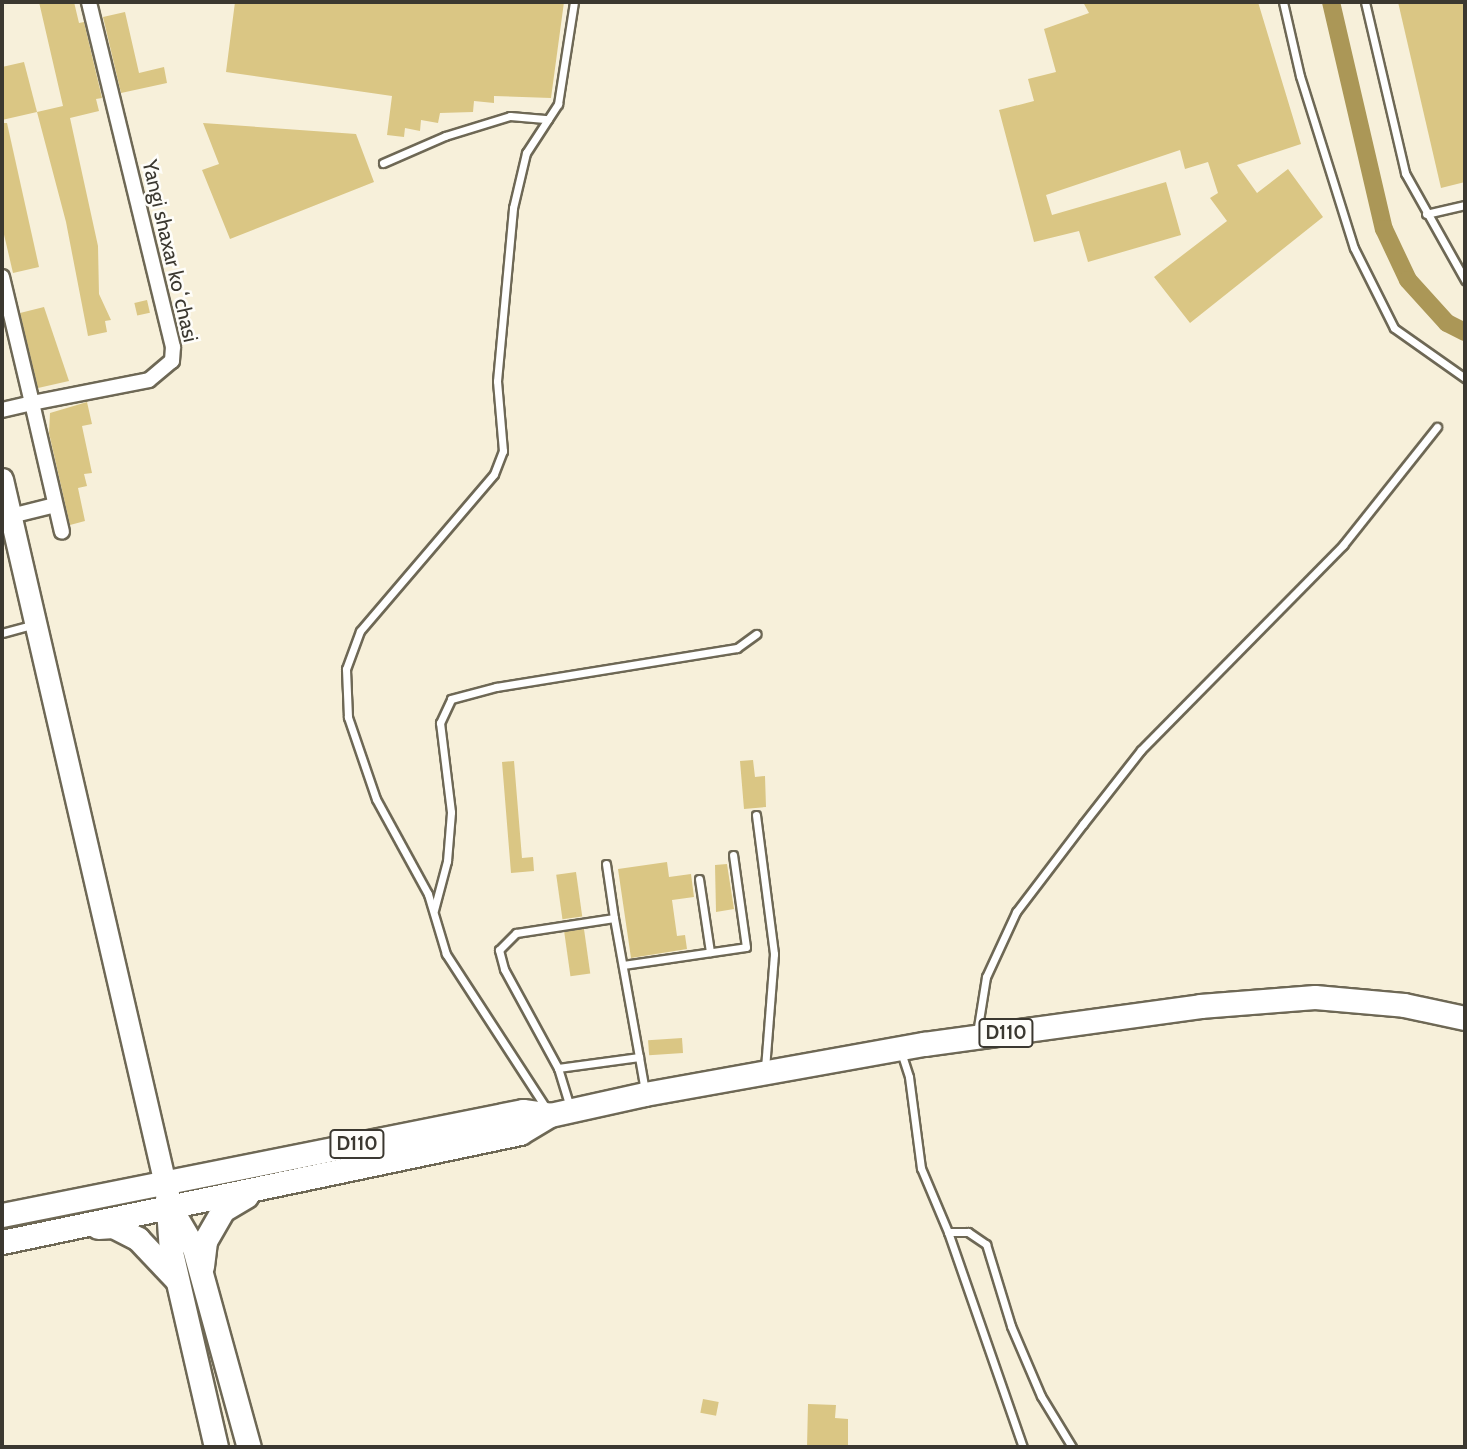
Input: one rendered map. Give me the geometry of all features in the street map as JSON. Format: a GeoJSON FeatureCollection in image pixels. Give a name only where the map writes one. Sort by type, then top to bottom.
{"type":"FeatureCollection","features":[{"type":"Feature","properties":{"kind":"main road"},"geometry":{"type":"LineString","coordinates":[[2,479],[165,1184],[170,1208],[171,1252],[216,1447]]}},
{"type":"Feature","properties":{"kind":"main road","name":"D110"},"geometry":{"type":"LineString","coordinates":[[2,1242],[520,1133],[561,1113],[645,1094],[765,1070],[900,1048],[1200,1006],[1315,998],[1404,1005],[1465,1017]]}},
{"type":"Feature","properties":{"kind":"main road","name":"D110"},"geometry":{"type":"LineString","coordinates":[[2,1215],[523,1111],[561,1113]]}},
{"type":"Feature","properties":{"kind":"main road"},"geometry":{"type":"LineString","coordinates":[[201,1273],[205,1241],[223,1210],[258,1188]]}},
{"type":"Feature","properties":{"kind":"main road"},"geometry":{"type":"LineString","coordinates":[[170,1208],[194,1248],[249,1447]]}},
{"type":"Feature","properties":{"kind":"main road"},"geometry":{"type":"LineString","coordinates":[[78,1227],[113,1226],[138,1239],[177,1281]]}},
{"type":"Feature","properties":{"kind":"street","name":"Yangi shaxar koʻchasi"},"geometry":{"type":"LineString","coordinates":[[32,403],[149,380],[172,361],[173,347],[89,2]]}},
{"type":"Feature","properties":{"kind":"street"},"geometry":{"type":"LineString","coordinates":[[2,277],[62,532]]}},
{"type":"Feature","properties":{"kind":"street"},"geometry":{"type":"LineString","coordinates":[[2,410],[32,403]]}},
{"type":"Feature","properties":{"kind":"street"},"geometry":{"type":"LineString","coordinates":[[10,516],[55,505]]}},
{"type":"Feature","properties":{"kind":"lane"},"geometry":{"type":"LineString","coordinates":[[561,1113],[530,1077],[446,954],[434,911],[376,799],[348,718],[346,668],[360,631],[494,474],[503,451],[498,381],[513,208],[526,153],[558,104],[574,2]]}},
{"type":"Feature","properties":{"kind":"lane"},"geometry":{"type":"LineString","coordinates":[[1283,2],[1300,76],[1354,248],[1394,328],[1465,378]]}},
{"type":"Feature","properties":{"kind":"lane"},"geometry":{"type":"LineString","coordinates":[[1365,2],[1405,173],[1426,215],[1465,280]]}},
{"type":"Feature","properties":{"kind":"lane"},"geometry":{"type":"LineString","coordinates":[[383,163],[445,136],[510,116],[548,119]]}},
{"type":"Feature","properties":{"kind":"lane"},"geometry":{"type":"LineString","coordinates":[[1426,215],[1465,205]]}},
{"type":"Feature","properties":{"kind":"lane"},"geometry":{"type":"LineString","coordinates":[[977,1037],[986,978],[1016,912],[1141,750],[1343,545],[1437,427]]}},
{"type":"Feature","properties":{"kind":"lane"},"geometry":{"type":"LineString","coordinates":[[2,633],[36,624]]}},
{"type":"Feature","properties":{"kind":"lane"},"geometry":{"type":"LineString","coordinates":[[434,911],[447,861],[451,812],[440,723],[451,699],[496,687],[737,648],[756,634]]}},
{"type":"Feature","properties":{"kind":"lane"},"geometry":{"type":"LineString","coordinates":[[756,815],[774,954],[765,1070]]}},
{"type":"Feature","properties":{"kind":"lane"},"geometry":{"type":"LineString","coordinates":[[623,965],[746,947],[733,855]]}},
{"type":"Feature","properties":{"kind":"lane"},"geometry":{"type":"LineString","coordinates":[[606,864],[645,1094]]}},
{"type":"Feature","properties":{"kind":"lane"},"geometry":{"type":"LineString","coordinates":[[699,879],[710,952]]}},
{"type":"Feature","properties":{"kind":"lane"},"geometry":{"type":"LineString","coordinates":[[561,1113],[558,1068],[503,969],[499,950],[516,933],[614,918]]}},
{"type":"Feature","properties":{"kind":"lane"},"geometry":{"type":"LineString","coordinates":[[900,1048],[909,1077],[920,1168],[948,1232],[1023,1447]]}},
{"type":"Feature","properties":{"kind":"lane"},"geometry":{"type":"LineString","coordinates":[[558,1068],[639,1057]]}},
{"type":"Feature","properties":{"kind":"lane"},"geometry":{"type":"LineString","coordinates":[[948,1232],[968,1232],[986,1244],[1021,1350],[1041,1396],[1072,1447]]}},
{"type":"Feature","properties":{"kind":"building"},"geometry":{"type":"Polygon","coordinates":[[[39,2],[74,2],[79,23],[84,22],[102,98],[96,99],[99,111],[70,118],[98,246],[99,294],[111,320],[105,321],[107,332],[88,336],[66,222],[37,112],[63,106],[39,2]]]}},
{"type":"Feature","properties":{"kind":"building"},"geometry":{"type":"Polygon","coordinates":[[[235,2],[564,2],[551,98],[494,96],[494,103],[474,101],[473,112],[440,113],[438,123],[421,120],[420,131],[405,128],[404,137],[387,135],[392,96],[226,72],[235,2]]]}},
{"type":"Feature","properties":{"kind":"building"},"geometry":{"type":"Polygon","coordinates":[[[1083,2],[1258,2],[1301,144],[1237,165],[1257,193],[1288,169],[1323,217],[1190,323],[1154,277],[1227,221],[1210,198],[1218,193],[1208,162],[1185,169],[1180,150],[1046,195],[1052,215],[1166,182],[1181,235],[1088,262],[1079,231],[1034,242],[999,110],[1034,101],[1028,79],[1056,72],[1044,29],[1089,13],[1083,2]]]}},
{"type":"Feature","properties":{"kind":"building"},"geometry":{"type":"Polygon","coordinates":[[[1398,2],[1465,2],[1465,182],[1441,188],[1398,2]]]}},
{"type":"Feature","properties":{"kind":"building"},"geometry":{"type":"Polygon","coordinates":[[[125,12],[139,73],[164,67],[167,83],[121,93],[103,17],[125,12]]]}},
{"type":"Feature","properties":{"kind":"building"},"geometry":{"type":"Polygon","coordinates":[[[24,62],[37,112],[2,120],[2,67],[24,62]]]}},
{"type":"Feature","properties":{"kind":"building"},"geometry":{"type":"Polygon","coordinates":[[[2,123],[7,123],[39,267],[13,273],[2,226],[2,123]]]}},
{"type":"Feature","properties":{"kind":"building"},"geometry":{"type":"Polygon","coordinates":[[[203,123],[356,134],[374,182],[230,239],[202,170],[219,164],[203,123]]]}},
{"type":"Feature","properties":{"kind":"building"},"geometry":{"type":"Polygon","coordinates":[[[147,300],[150,313],[137,316],[134,303],[147,300]]]}},
{"type":"Feature","properties":{"kind":"building"},"geometry":{"type":"Polygon","coordinates":[[[44,307],[69,381],[38,388],[20,313],[44,307]]]}},
{"type":"Feature","properties":{"kind":"building"},"geometry":{"type":"Polygon","coordinates":[[[87,402],[92,424],[82,426],[92,473],[84,474],[87,486],[78,488],[85,521],[70,525],[49,433],[50,413],[87,402]]]}},
{"type":"Feature","properties":{"kind":"building"},"geometry":{"type":"Polygon","coordinates":[[[753,760],[755,777],[765,776],[766,807],[744,809],[740,761],[753,760]]]}},
{"type":"Feature","properties":{"kind":"building"},"geometry":{"type":"Polygon","coordinates":[[[514,761],[522,858],[533,857],[534,871],[511,873],[502,762],[514,761]]]}},
{"type":"Feature","properties":{"kind":"building"},"geometry":{"type":"Polygon","coordinates":[[[667,862],[669,877],[691,874],[694,897],[672,900],[677,936],[685,935],[687,949],[631,958],[618,869],[667,862]]]}},
{"type":"Feature","properties":{"kind":"building"},"geometry":{"type":"Polygon","coordinates":[[[727,864],[734,909],[716,912],[715,865],[727,864]]]}},
{"type":"Feature","properties":{"kind":"building"},"geometry":{"type":"Polygon","coordinates":[[[576,872],[582,917],[562,919],[556,875],[576,872]]]}},
{"type":"Feature","properties":{"kind":"building"},"geometry":{"type":"Polygon","coordinates":[[[584,929],[590,974],[570,976],[564,932],[584,929]]]}},
{"type":"Feature","properties":{"kind":"building"},"geometry":{"type":"Polygon","coordinates":[[[682,1038],[683,1053],[649,1055],[648,1040],[682,1038]]]}},
{"type":"Feature","properties":{"kind":"building"},"geometry":{"type":"Polygon","coordinates":[[[703,1399],[719,1402],[716,1416],[700,1413],[703,1399]]]}},
{"type":"Feature","properties":{"kind":"building"},"geometry":{"type":"Polygon","coordinates":[[[808,1404],[836,1405],[835,1418],[848,1419],[848,1445],[807,1447],[808,1404]]]}},
{"type":"Feature","properties":{"kind":"waterway"},"geometry":{"type":"LineString","coordinates":[[1331,2],[1384,229],[1408,280],[1447,323],[1465,332]]}}]}
